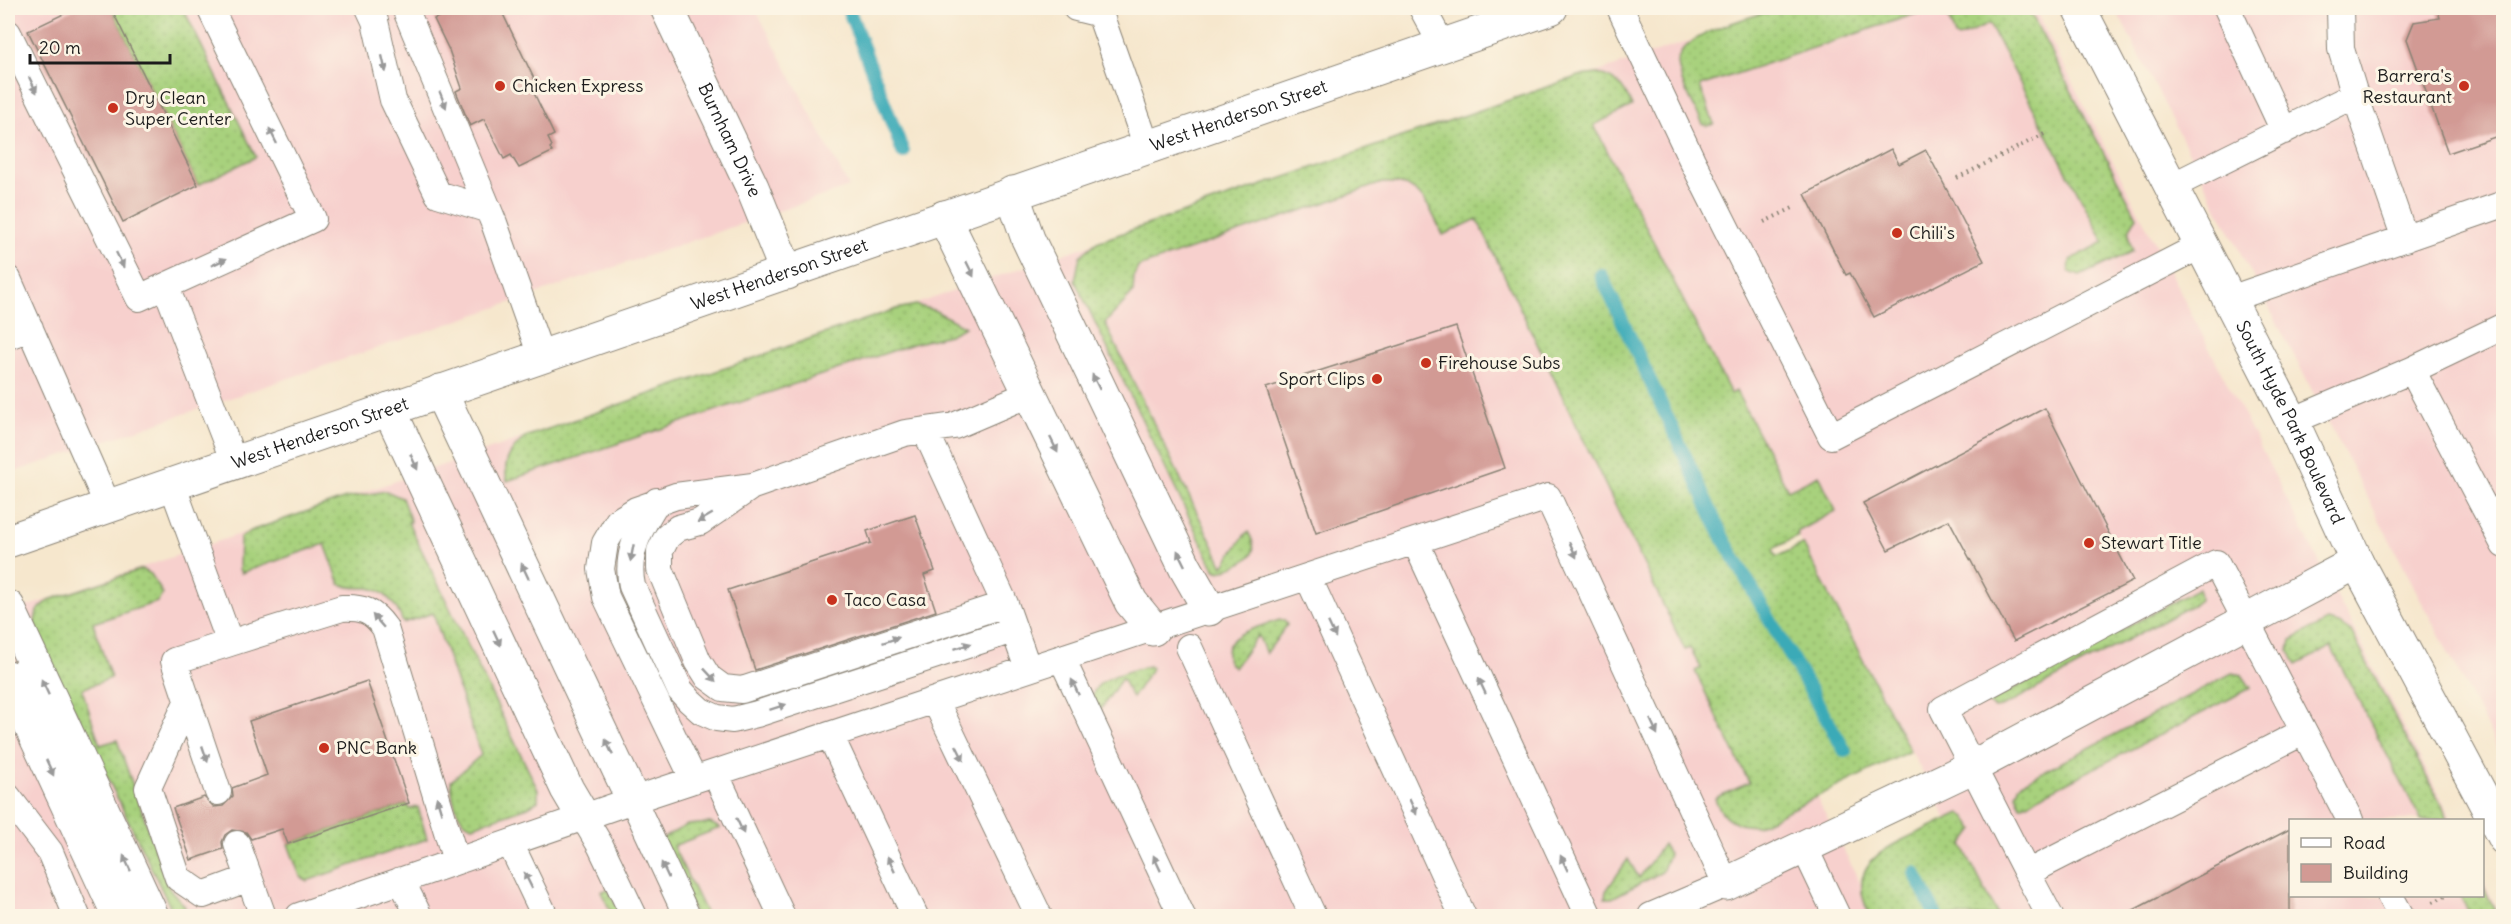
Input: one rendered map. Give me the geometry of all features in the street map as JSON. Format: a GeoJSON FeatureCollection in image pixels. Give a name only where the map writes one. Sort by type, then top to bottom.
{"type":"FeatureCollection","features":[{"type":"Feature","properties":{"kind":"street","name":"Burnham Drive"},"geometry":{"type":"LineString","coordinates":[[667,8],[752,187],[787,273]]}},
{"type":"Feature","properties":{"kind":"street","name":"West Henderson Street"},"geometry":{"type":"LineString","coordinates":[[8,541],[1551,8]]}},
{"type":"Feature","properties":{"kind":"street","name":"South Hyde Park Boulevard"},"geometry":{"type":"LineString","coordinates":[[2079,8],[2292,421],[2357,562],[2500,823]]}},
{"type":"Feature","properties":{"kind":"street"},"geometry":{"type":"LineString","coordinates":[[1012,193],[1028,239],[1185,567],[1209,609]]}},
{"type":"Feature","properties":{"kind":"street"},"geometry":{"type":"LineString","coordinates":[[944,216],[1131,602],[1153,628]]}},
{"type":"Feature","properties":{"kind":"street"},"geometry":{"type":"LineString","coordinates":[[440,391],[639,812]]}},
{"type":"Feature","properties":{"kind":"street"},"geometry":{"type":"LineString","coordinates":[[389,409],[567,789],[592,831]]}},
{"type":"Feature","properties":{"kind":"street"},"geometry":{"type":"LineString","coordinates":[[1726,885],[1974,766],[2357,562]]}},
{"type":"Feature","properties":{"kind":"street"},"geometry":{"type":"LineString","coordinates":[[8,607],[152,916]]}},
{"type":"Feature","properties":{"kind":"street"},"geometry":{"type":"LineString","coordinates":[[8,677],[119,916]]}},
{"type":"Feature","properties":{"kind":"lane"},"geometry":{"type":"LineString","coordinates":[[8,33],[139,298],[313,219],[210,8]]}},
{"type":"Feature","properties":{"kind":"lane"},"geometry":{"type":"LineString","coordinates":[[369,8],[375,21],[393,100],[438,194],[486,208]]}},
{"type":"Feature","properties":{"kind":"lane"},"geometry":{"type":"LineString","coordinates":[[405,8],[494,223],[541,356]]}},
{"type":"Feature","properties":{"kind":"lane"},"geometry":{"type":"LineString","coordinates":[[1422,8],[1442,45]]}},
{"type":"Feature","properties":{"kind":"lane"},"geometry":{"type":"LineString","coordinates":[[1620,8],[1692,160],[1831,436],[2202,245]]}},
{"type":"Feature","properties":{"kind":"lane"},"geometry":{"type":"LineString","coordinates":[[2227,8],[2284,131]]}},
{"type":"Feature","properties":{"kind":"lane"},"geometry":{"type":"LineString","coordinates":[[2340,8],[2341,50],[2405,239]]}},
{"type":"Feature","properties":{"kind":"lane"},"geometry":{"type":"LineString","coordinates":[[1093,10],[1147,147]]}},
{"type":"Feature","properties":{"kind":"lane"},"geometry":{"type":"LineString","coordinates":[[2172,186],[2355,95]]}},
{"type":"Feature","properties":{"kind":"lane"},"geometry":{"type":"LineString","coordinates":[[2230,299],[2504,204]]}},
{"type":"Feature","properties":{"kind":"lane"},"geometry":{"type":"LineString","coordinates":[[8,279],[19,332],[108,506]]}},
{"type":"Feature","properties":{"kind":"lane"},"geometry":{"type":"LineString","coordinates":[[166,287],[234,462]]}},
{"type":"Feature","properties":{"kind":"lane"},"geometry":{"type":"LineString","coordinates":[[2292,421],[2412,370],[2504,326]]}},
{"type":"Feature","properties":{"kind":"lane"},"geometry":{"type":"LineString","coordinates":[[2412,370],[2504,545]]}},
{"type":"Feature","properties":{"kind":"lane"},"geometry":{"type":"LineString","coordinates":[[782,916],[606,597],[601,569],[605,543],[618,520],[657,501],[675,496],[753,486],[905,434],[954,426],[1029,394]]}},
{"type":"Feature","properties":{"kind":"lane"},"geometry":{"type":"LineString","coordinates":[[926,432],[1005,604],[1028,669]]}},
{"type":"Feature","properties":{"kind":"lane"},"geometry":{"type":"LineString","coordinates":[[172,484],[230,643]]}},
{"type":"Feature","properties":{"kind":"lane"},"geometry":{"type":"LineString","coordinates":[[753,486],[700,522],[678,528],[667,537],[660,551],[660,569],[698,661],[708,677],[723,688],[742,690],[1005,604]]}},
{"type":"Feature","properties":{"kind":"lane"},"geometry":{"type":"LineString","coordinates":[[299,916],[510,843],[592,831],[639,812],[704,777],[1548,497],[1726,885],[1651,916]]}},
{"type":"Feature","properties":{"kind":"lane"},"geometry":{"type":"LineString","coordinates":[[657,501],[636,537],[632,550],[629,571],[632,586],[680,690],[701,711],[717,718],[733,720],[757,714],[1013,630]]}},
{"type":"Feature","properties":{"kind":"lane"},"geometry":{"type":"LineString","coordinates":[[1415,541],[1589,916]]}},
{"type":"Feature","properties":{"kind":"lane"},"geometry":{"type":"LineString","coordinates":[[2050,916],[1943,709],[2216,563],[2349,819]]}},
{"type":"Feature","properties":{"kind":"lane"},"geometry":{"type":"LineString","coordinates":[[1308,577],[1463,916]]}},
{"type":"Feature","properties":{"kind":"lane"},"geometry":{"type":"LineString","coordinates":[[218,792],[174,661],[342,608],[361,607],[376,616],[385,628],[456,861]]}},
{"type":"Feature","properties":{"kind":"lane"},"geometry":{"type":"LineString","coordinates":[[1189,647],[1209,609]]}},
{"type":"Feature","properties":{"kind":"lane"},"geometry":{"type":"LineString","coordinates":[[1153,628],[1189,647],[1313,916]]}},
{"type":"Feature","properties":{"kind":"lane"},"geometry":{"type":"LineString","coordinates":[[1062,659],[1182,916]]}},
{"type":"Feature","properties":{"kind":"lane"},"geometry":{"type":"LineString","coordinates":[[935,700],[1039,916]]}},
{"type":"Feature","properties":{"kind":"lane"},"geometry":{"type":"LineString","coordinates":[[190,709],[148,788],[178,878],[203,895],[249,878]]}},
{"type":"Feature","properties":{"kind":"lane"},"geometry":{"type":"LineString","coordinates":[[2027,873],[2303,732]]}},
{"type":"Feature","properties":{"kind":"lane"},"geometry":{"type":"LineString","coordinates":[[830,735],[915,916]]}},
{"type":"Feature","properties":{"kind":"lane"},"geometry":{"type":"LineString","coordinates":[[8,797],[50,852],[75,916]]}},
{"type":"Feature","properties":{"kind":"lane"},"geometry":{"type":"LineString","coordinates":[[639,812],[687,916]]}},
{"type":"Feature","properties":{"kind":"lane"},"geometry":{"type":"LineString","coordinates":[[592,831],[634,916]]}},
{"type":"Feature","properties":{"kind":"lane"},"geometry":{"type":"LineString","coordinates":[[510,843],[545,916]]}},
{"type":"Feature","properties":{"kind":"lane"},"geometry":{"type":"LineString","coordinates":[[237,844],[263,916]]}},
{"type":"Feature","properties":{"kind":"lane"},"geometry":{"type":"LineString","coordinates":[[1804,847],[1837,916]]}},
{"type":"Feature","properties":{"kind":"lane"},"geometry":{"type":"LineString","coordinates":[[401,880],[419,916]]}},
{"type":"Feature","properties":{"kind":"lane"},"geometry":{"type":"LineString","coordinates":[[2391,897],[2401,916]]}},
{"type":"Feature","properties":{"kind":"path"},"geometry":{"type":"LineString","coordinates":[[1957,178],[2046,133]]}},
{"type":"Feature","properties":{"kind":"shaded area"},"geometry":{"type":"Polygon","coordinates":[[[8,8],[755,8],[849,187],[8,474],[8,8]]]}},
{"type":"Feature","properties":{"kind":"shaded area"},"geometry":{"type":"Polygon","coordinates":[[[1786,8],[2034,8],[2451,819],[2289,819],[2289,897],[2484,897],[2484,883],[2501,916],[1998,916],[1797,534],[1707,581],[1877,916],[8,916],[8,613],[1786,8]]]}},
{"type":"Feature","properties":{"kind":"shaded area"},"geometry":{"type":"Polygon","coordinates":[[[2115,8],[2503,8],[2503,758],[2234,240],[2115,8]]]}},
{"type":"Feature","properties":{"kind":"green space"},"geometry":{"type":"Polygon","coordinates":[[[111,8],[183,8],[256,157],[198,185],[111,8]]]}},
{"type":"Feature","properties":{"kind":"green space"},"geometry":{"type":"Polygon","coordinates":[[[1780,8],[1933,8],[1700,86],[1714,124],[1707,126],[1703,124],[1681,79],[1678,63],[1681,53],[1690,43],[1720,27],[1780,8]]]}},
{"type":"Feature","properties":{"kind":"green space"},"geometry":{"type":"Polygon","coordinates":[[[1945,8],[2028,8],[2137,217],[2129,233],[2133,251],[2080,276],[2069,272],[2070,260],[2104,242],[1989,24],[1958,38],[1955,36],[1945,8]]]}},
{"type":"Feature","properties":{"kind":"green space"},"geometry":{"type":"Polygon","coordinates":[[[1598,74],[1615,81],[1632,106],[1594,125],[1731,394],[1736,391],[1788,490],[1819,475],[1836,511],[1797,532],[1798,536],[1773,549],[1776,557],[1803,544],[1910,751],[1757,826],[1742,825],[1730,820],[1718,805],[1715,798],[1749,783],[1695,671],[1701,668],[1690,648],[1685,650],[1477,219],[1443,235],[1422,197],[1414,190],[1406,185],[1382,183],[1138,267],[1134,276],[1133,293],[1105,323],[1223,566],[1246,533],[1248,532],[1252,540],[1254,547],[1250,557],[1221,572],[1214,569],[1075,281],[1080,256],[1097,242],[1579,76],[1598,74]]]}},
{"type":"Feature","properties":{"kind":"green space"},"geometry":{"type":"Polygon","coordinates":[[[916,305],[936,311],[965,327],[949,335],[913,344],[507,481],[506,468],[509,456],[525,437],[896,309],[916,305]]]}},
{"type":"Feature","properties":{"kind":"green space"},"geometry":{"type":"Polygon","coordinates":[[[386,491],[402,498],[411,522],[408,522],[538,790],[538,801],[528,807],[473,826],[463,820],[456,808],[451,781],[481,755],[433,613],[403,623],[394,605],[380,592],[368,588],[343,586],[340,584],[325,544],[241,573],[239,569],[240,537],[253,530],[346,498],[386,491]]]}},
{"type":"Feature","properties":{"kind":"green space"},"geometry":{"type":"Polygon","coordinates":[[[142,569],[151,574],[163,594],[157,602],[93,623],[111,678],[82,689],[100,745],[117,740],[169,888],[184,905],[188,916],[174,915],[34,626],[37,611],[49,600],[142,569]]]}},
{"type":"Feature","properties":{"kind":"green space"},"geometry":{"type":"Polygon","coordinates":[[[2199,588],[2200,600],[2196,603],[2002,707],[1994,708],[1987,703],[2199,588]]]}},
{"type":"Feature","properties":{"kind":"green space"},"geometry":{"type":"Polygon","coordinates":[[[1284,620],[1287,625],[1266,654],[1258,635],[1234,668],[1230,664],[1227,658],[1228,648],[1232,641],[1246,631],[1284,620]]]}},
{"type":"Feature","properties":{"kind":"green space"},"geometry":{"type":"Polygon","coordinates":[[[2327,621],[2339,624],[2351,632],[2448,819],[2420,819],[2331,647],[2296,665],[2289,651],[2291,640],[2327,621]]]}},
{"type":"Feature","properties":{"kind":"green space"},"geometry":{"type":"Polygon","coordinates":[[[1149,666],[1152,668],[1132,698],[1122,678],[1099,712],[1093,699],[1098,686],[1114,676],[1149,666]]]}},
{"type":"Feature","properties":{"kind":"green space"},"geometry":{"type":"Polygon","coordinates":[[[2232,673],[2242,675],[2251,688],[2021,806],[2016,794],[2020,784],[2232,673]]]}},
{"type":"Feature","properties":{"kind":"green space"},"geometry":{"type":"Polygon","coordinates":[[[407,804],[410,809],[418,807],[427,839],[307,881],[300,876],[288,844],[407,804]]]}},
{"type":"Feature","properties":{"kind":"green space"},"geometry":{"type":"Polygon","coordinates":[[[1960,813],[1966,817],[1974,829],[1962,845],[1998,916],[1870,916],[1862,886],[1863,875],[1868,865],[1876,856],[1899,842],[1960,813]]]}},
{"type":"Feature","properties":{"kind":"green space"},"geometry":{"type":"Polygon","coordinates":[[[710,823],[720,828],[673,846],[707,916],[696,916],[659,840],[687,825],[710,823]]]}},
{"type":"Feature","properties":{"kind":"green space"},"geometry":{"type":"Polygon","coordinates":[[[1663,844],[1669,854],[1662,872],[1612,898],[1605,898],[1606,891],[1628,859],[1639,878],[1663,844]]]}},
{"type":"Feature","properties":{"kind":"green space"},"geometry":{"type":"Polygon","coordinates":[[[2484,888],[2498,916],[2471,916],[2461,897],[2484,897],[2484,888]]]}},
{"type":"Feature","properties":{"kind":"green space"},"geometry":{"type":"Polygon","coordinates":[[[608,889],[622,916],[613,916],[601,892],[608,889]]]}},
{"type":"Feature","properties":{"kind":"building","name":"Dry Clean Super Center"},"geometry":{"type":"Polygon","coordinates":[[[76,8],[111,8],[198,185],[123,222],[28,31],[76,8]]]}},
{"type":"Feature","properties":{"kind":"building","name":"Chicken Express"},"geometry":{"type":"Polygon","coordinates":[[[457,8],[500,8],[539,89],[533,91],[554,135],[548,138],[552,152],[519,168],[511,155],[504,159],[484,119],[470,126],[456,91],[462,88],[449,50],[434,19],[457,8]]]}},
{"type":"Feature","properties":{"kind":"building","name":"Barrera's Restaurant"},"geometry":{"type":"Polygon","coordinates":[[[2437,8],[2504,8],[2504,134],[2448,153],[2407,39],[2414,22],[2440,18],[2437,8]]]}},
{"type":"Feature","properties":{"kind":"building","name":"Chili's"},"geometry":{"type":"Polygon","coordinates":[[[1891,149],[1899,164],[1926,150],[1984,261],[1874,317],[1850,273],[1846,275],[1805,194],[1891,149]]]}},
{"type":"Feature","properties":{"kind":"building"},"geometry":{"type":"Polygon","coordinates":[[[1456,327],[1505,468],[1316,533],[1266,388],[1456,327]]]}},
{"type":"Feature","properties":{"kind":"building"},"geometry":{"type":"Polygon","coordinates":[[[2045,408],[2133,581],[2014,641],[1949,520],[1888,550],[1863,503],[2045,408]]]}},
{"type":"Feature","properties":{"kind":"building","name":"Taco Casa"},"geometry":{"type":"Polygon","coordinates":[[[915,515],[935,571],[924,575],[936,611],[755,670],[728,590],[871,543],[867,531],[915,515]]]}},
{"type":"Feature","properties":{"kind":"building","name":"PNC Bank"},"geometry":{"type":"Polygon","coordinates":[[[367,681],[409,803],[288,844],[282,829],[251,839],[246,832],[232,830],[225,835],[222,842],[223,849],[191,860],[173,808],[204,797],[214,807],[223,806],[233,796],[232,788],[267,775],[249,721],[367,681]]]}},
{"type":"Feature","properties":{"kind":"building"},"geometry":{"type":"Polygon","coordinates":[[[2289,830],[2290,916],[2122,916],[2289,830]]]}},
{"type":"Feature","properties":{"kind":"waterway"},"geometry":{"type":"LineString","coordinates":[[848,8],[903,152]]}},
{"type":"Feature","properties":{"kind":"waterway"},"geometry":{"type":"LineString","coordinates":[[1601,275],[1724,540],[1845,751]]}},
{"type":"Feature","properties":{"kind":"waterway"},"geometry":{"type":"LineString","coordinates":[[1915,873],[1936,916]]}},
{"type":"Feature","properties":{"kind":"place","name":"Chicken Express"},"geometry":{"type":"Point","coordinates":[500,86]}},
{"type":"Feature","properties":{"kind":"place","name":"Barrera's Restaurant"},"geometry":{"type":"Point","coordinates":[2464,86]}},
{"type":"Feature","properties":{"kind":"place","name":"Dry Clean Super Center"},"geometry":{"type":"Point","coordinates":[113,108]}},
{"type":"Feature","properties":{"kind":"place","name":"Chili's"},"geometry":{"type":"Point","coordinates":[1897,233]}},
{"type":"Feature","properties":{"kind":"place","name":"Firehouse Subs"},"geometry":{"type":"Point","coordinates":[1426,363]}},
{"type":"Feature","properties":{"kind":"place","name":"Sport Clips"},"geometry":{"type":"Point","coordinates":[1377,379]}},
{"type":"Feature","properties":{"kind":"place","name":"Stewart Title"},"geometry":{"type":"Point","coordinates":[2089,543]}},
{"type":"Feature","properties":{"kind":"place","name":"Taco Casa"},"geometry":{"type":"Point","coordinates":[832,600]}},
{"type":"Feature","properties":{"kind":"place","name":"PNC Bank"},"geometry":{"type":"Point","coordinates":[324,748]}}]}
